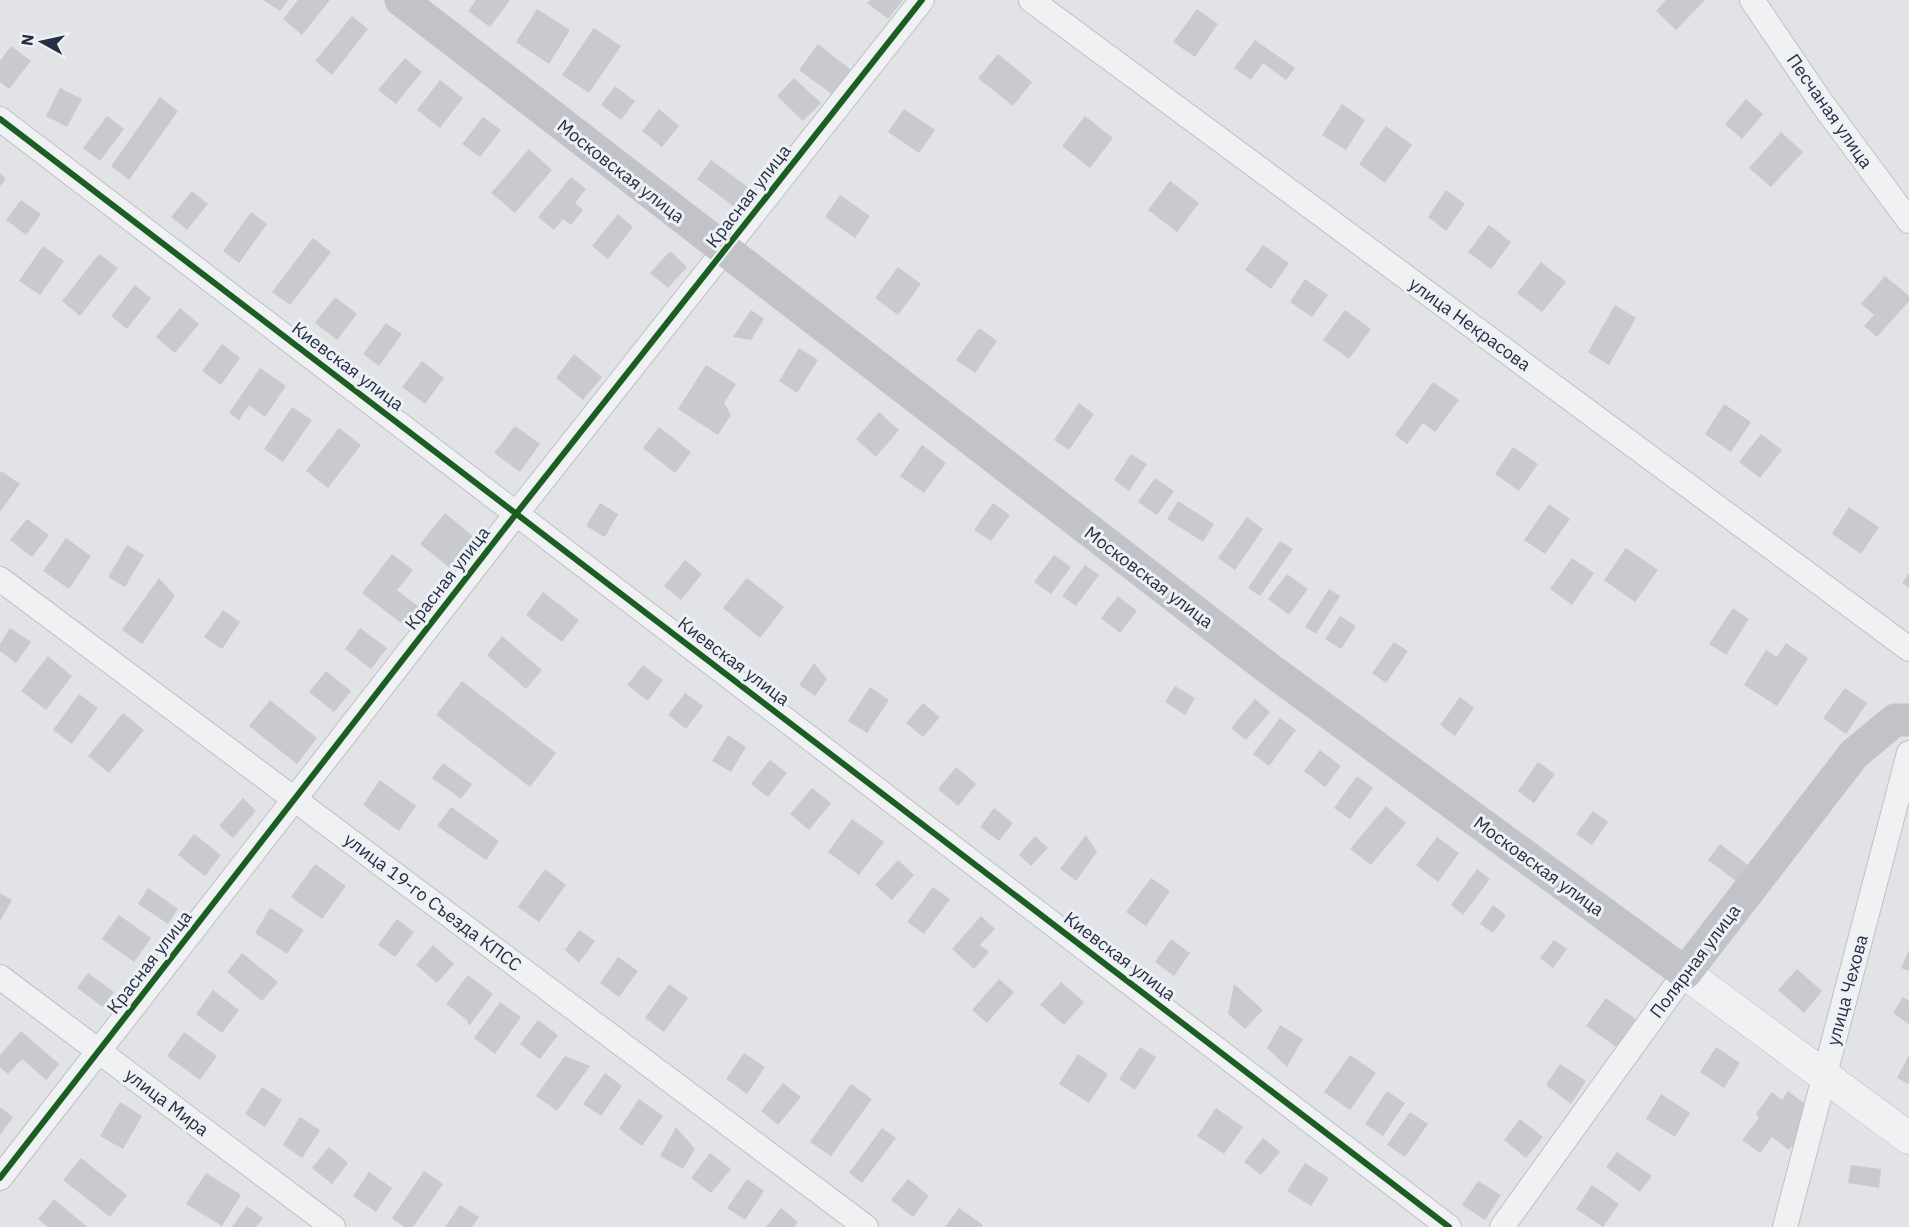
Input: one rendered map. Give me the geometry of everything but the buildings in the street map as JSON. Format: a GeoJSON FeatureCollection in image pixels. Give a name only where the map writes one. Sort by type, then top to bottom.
{"type":"FeatureCollection","features":[{"type":"Feature","properties":{"kind":"main road","name":"Московская улица"},"geometry":{"type":"LineString","coordinates":[[401,0],[1268,668],[1685,973]]}},
{"type":"Feature","properties":{"kind":"main road","name":"Полярная улица"},"geometry":{"type":"LineString","coordinates":[[1685,973],[1854,754],[1895,720],[1909,720]]}},
{"type":"Feature","properties":{"kind":"street","name":"Красная улица"},"geometry":{"type":"LineString","coordinates":[[0,1178],[516,513],[922,0]]}},
{"type":"Feature","properties":{"kind":"street","name":"улица Некрасова"},"geometry":{"type":"LineString","coordinates":[[1031,0],[1909,649]]}},
{"type":"Feature","properties":{"kind":"street","name":"Песчаная улица"},"geometry":{"type":"LineString","coordinates":[[1752,0],[1821,102],[1909,221]]}},
{"type":"Feature","properties":{"kind":"street","name":"Киевская улица"},"geometry":{"type":"LineString","coordinates":[[0,119],[1449,1227]]}},
{"type":"Feature","properties":{"kind":"street","name":"улица 19-го Съезда КПСС"},"geometry":{"type":"LineString","coordinates":[[0,579],[866,1227]]}},
{"type":"Feature","properties":{"kind":"street","name":"улица Чехова"},"geometry":{"type":"LineString","coordinates":[[1785,1227],[1909,753]]}},
{"type":"Feature","properties":{"kind":"street","name":"Московская улица"},"geometry":{"type":"LineString","coordinates":[[1685,973],[1909,1138]]}},
{"type":"Feature","properties":{"kind":"street","name":"Полярная улица"},"geometry":{"type":"LineString","coordinates":[[1502,1227],[1685,973]]}},
{"type":"Feature","properties":{"kind":"street","name":"улица Мира"},"geometry":{"type":"LineString","coordinates":[[0,977],[333,1227]]}},
{"type":"Feature","properties":{"kind":"cycle path"},"geometry":{"type":"LineString","coordinates":[[0,1178],[516,514],[922,0]]}},
{"type":"Feature","properties":{"kind":"cycle path"},"geometry":{"type":"LineString","coordinates":[[0,119],[1449,1227]]}}]}
